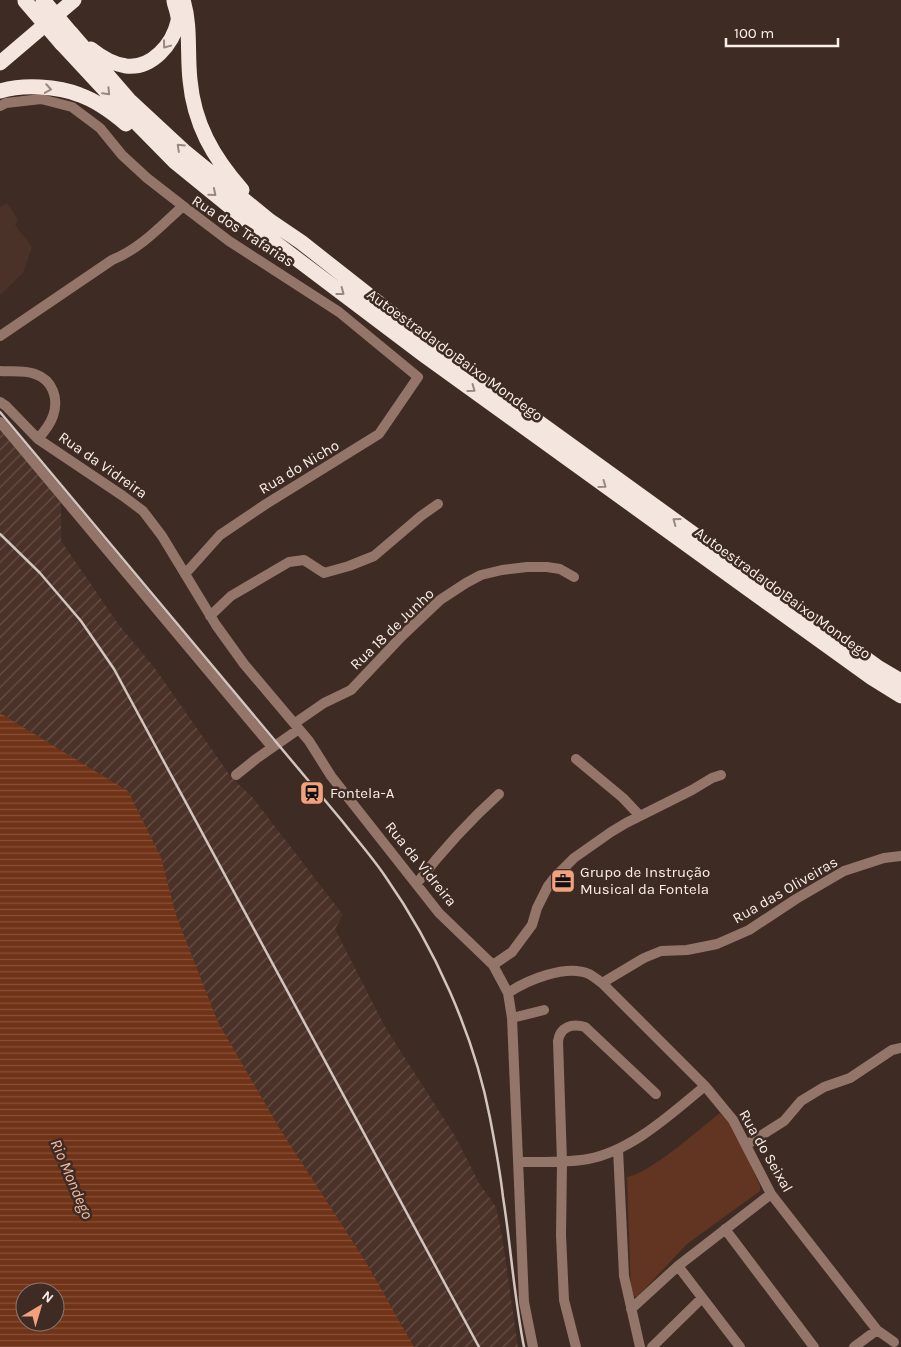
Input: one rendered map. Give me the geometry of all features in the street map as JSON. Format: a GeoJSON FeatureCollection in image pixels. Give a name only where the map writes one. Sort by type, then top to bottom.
{"type":"FeatureCollection","features":[{"type":"Feature","properties":{"kind":"highway","name":"Autoestrada do Baixo Mondego"},"geometry":{"type":"LineString","coordinates":[[25,0],[184,151],[270,221],[300,242],[432,345],[879,668],[901,681]]}},
{"type":"Feature","properties":{"kind":"highway","name":"Autoestrada do Baixo Mondego"},"geometry":{"type":"LineString","coordinates":[[44,0],[66,38],[114,100],[175,162],[261,232],[424,355],[872,678],[901,696]]}},
{"type":"Feature","properties":{"kind":"highway"},"geometry":{"type":"LineString","coordinates":[[0,52],[62,0]]}},
{"type":"Feature","properties":{"kind":"highway"},"geometry":{"type":"LineString","coordinates":[[0,63],[74,0]]}},
{"type":"Feature","properties":{"kind":"highway"},"geometry":{"type":"LineString","coordinates":[[66,38],[108,61],[127,66],[150,62],[168,45],[178,20],[174,0]]}},
{"type":"Feature","properties":{"kind":"highway"},"geometry":{"type":"LineString","coordinates":[[183,0],[188,15],[190,80],[194,109],[205,138],[223,169],[243,192],[300,242]]}},
{"type":"Feature","properties":{"kind":"highway"},"geometry":{"type":"LineString","coordinates":[[0,91],[9,88],[44,87],[80,95],[112,112],[175,162]]}},
{"type":"Feature","properties":{"kind":"street"},"geometry":{"type":"LineString","coordinates":[[0,106],[6,103],[41,99],[72,107],[100,128],[122,155],[147,178],[183,206]]}},
{"type":"Feature","properties":{"kind":"street","name":"Rua dos Trafarias"},"geometry":{"type":"LineString","coordinates":[[0,336],[112,260],[126,254],[183,206],[229,241],[339,312],[418,377]]}},
{"type":"Feature","properties":{"kind":"street"},"geometry":{"type":"LineString","coordinates":[[0,371],[29,372],[43,377],[53,390],[56,407],[50,424],[38,439]]}},
{"type":"Feature","properties":{"kind":"street","name":"Rua do Nicho"},"geometry":{"type":"LineString","coordinates":[[185,574],[220,535],[266,504],[379,434],[418,377]]}},
{"type":"Feature","properties":{"kind":"street","name":"Rua da Vidreira"},"geometry":{"type":"LineString","coordinates":[[0,402],[38,439],[143,511],[162,536],[210,616],[244,664],[309,741],[331,776],[439,912],[492,965],[508,993],[512,1018],[524,1302],[533,1347]]}},
{"type":"Feature","properties":{"kind":"street"},"geometry":{"type":"LineString","coordinates":[[0,422],[272,747]]}},
{"type":"Feature","properties":{"kind":"street"},"geometry":{"type":"LineString","coordinates":[[210,616],[231,596],[289,562],[304,560],[324,572],[350,566],[374,556],[438,504]]}},
{"type":"Feature","properties":{"kind":"street","name":"Rua 18 de Junho"},"geometry":{"type":"LineString","coordinates":[[236,775],[324,704],[351,690],[402,636],[440,600],[466,583],[481,575],[527,567],[560,569],[574,577]]}},
{"type":"Feature","properties":{"kind":"street"},"geometry":{"type":"LineString","coordinates":[[576,759],[623,798],[640,816]]}},
{"type":"Feature","properties":{"kind":"street"},"geometry":{"type":"LineString","coordinates":[[492,965],[512,952],[532,925],[537,908],[548,886],[574,858],[603,837],[640,816],[721,775]]}},
{"type":"Feature","properties":{"kind":"street"},"geometry":{"type":"LineString","coordinates":[[416,883],[477,813],[499,794]]}},
{"type":"Feature","properties":{"kind":"street","name":"Rua das Oliveiras"},"geometry":{"type":"LineString","coordinates":[[602,983],[644,958],[661,951],[687,950],[717,944],[749,930],[796,899],[844,871],[884,858],[901,856]]}},
{"type":"Feature","properties":{"kind":"street","name":"Rua do Seixal"},"geometry":{"type":"LineString","coordinates":[[508,993],[529,981],[564,971],[588,973],[602,983],[706,1086],[733,1120],[771,1194],[877,1330],[896,1342]]}},
{"type":"Feature","properties":{"kind":"street"},"geometry":{"type":"LineString","coordinates":[[512,1018],[544,1010]]}},
{"type":"Feature","properties":{"kind":"street"},"geometry":{"type":"LineString","coordinates":[[576,1347],[564,1300],[558,1041],[560,1034],[565,1028],[578,1025],[588,1029],[656,1094]]}},
{"type":"Feature","properties":{"kind":"street"},"geometry":{"type":"LineString","coordinates":[[746,1145],[784,1121],[801,1100],[824,1087],[850,1078],[892,1050],[901,1048]]}},
{"type":"Feature","properties":{"kind":"street"},"geometry":{"type":"LineString","coordinates":[[519,1162],[562,1162],[590,1158],[618,1149],[657,1125],[706,1086]]}},
{"type":"Feature","properties":{"kind":"street"},"geometry":{"type":"LineString","coordinates":[[618,1149],[624,1276],[640,1347]]}},
{"type":"Feature","properties":{"kind":"street"},"geometry":{"type":"LineString","coordinates":[[631,1309],[678,1266],[771,1194]]}},
{"type":"Feature","properties":{"kind":"street"},"geometry":{"type":"LineString","coordinates":[[725,1229],[814,1347]]}},
{"type":"Feature","properties":{"kind":"street"},"geometry":{"type":"LineString","coordinates":[[678,1266],[735,1345]]}},
{"type":"Feature","properties":{"kind":"street"},"geometry":{"type":"LineString","coordinates":[[652,1347],[701,1299]]}},
{"type":"Feature","properties":{"kind":"street"},"geometry":{"type":"LineString","coordinates":[[854,1347],[877,1330]]}},
{"type":"Feature","properties":{"kind":"shaded area"},"geometry":{"type":"Polygon","coordinates":[[[7,203],[18,220],[15,225],[32,247],[23,273],[0,295],[0,207],[7,203]]]}},
{"type":"Feature","properties":{"kind":"shaded area"},"geometry":{"type":"Polygon","coordinates":[[[0,428],[61,503],[61,541],[119,625],[154,667],[231,777],[253,798],[343,915],[335,929],[385,1027],[455,1136],[479,1183],[496,1207],[518,1347],[414,1347],[366,1262],[280,1129],[218,1022],[176,915],[161,857],[128,791],[0,713],[0,428]]]}},
{"type":"Feature","properties":{"kind":"shaded area"},"geometry":{"type":"Polygon","coordinates":[[[720,1113],[734,1128],[760,1186],[760,1191],[687,1244],[638,1296],[634,1297],[631,1293],[627,1177],[649,1168],[720,1113]]]}},
{"type":"Feature","properties":{"kind":"water","name":"Rio Mondego"},"geometry":{"type":"Polygon","coordinates":[[[0,713],[128,791],[161,857],[176,915],[218,1022],[280,1129],[366,1262],[414,1347],[0,1347],[0,713]]]}},
{"type":"Feature","properties":{"kind":"railway"},"geometry":{"type":"LineString","coordinates":[[0,412],[370,855],[403,903],[420,932],[436,961],[463,1023],[483,1086],[499,1167],[524,1347]]}},
{"type":"Feature","properties":{"kind":"railway"},"geometry":{"type":"LineString","coordinates":[[0,534],[40,573],[81,621],[114,669],[479,1347]]}},
{"type":"Feature","properties":{"kind":"place","name":"Fontela-A"},"geometry":{"type":"Point","coordinates":[312,793]}},
{"type":"Feature","properties":{"kind":"place","name":"Grupo de Instrução Musical da Fontela"},"geometry":{"type":"Point","coordinates":[563,881]}}]}
